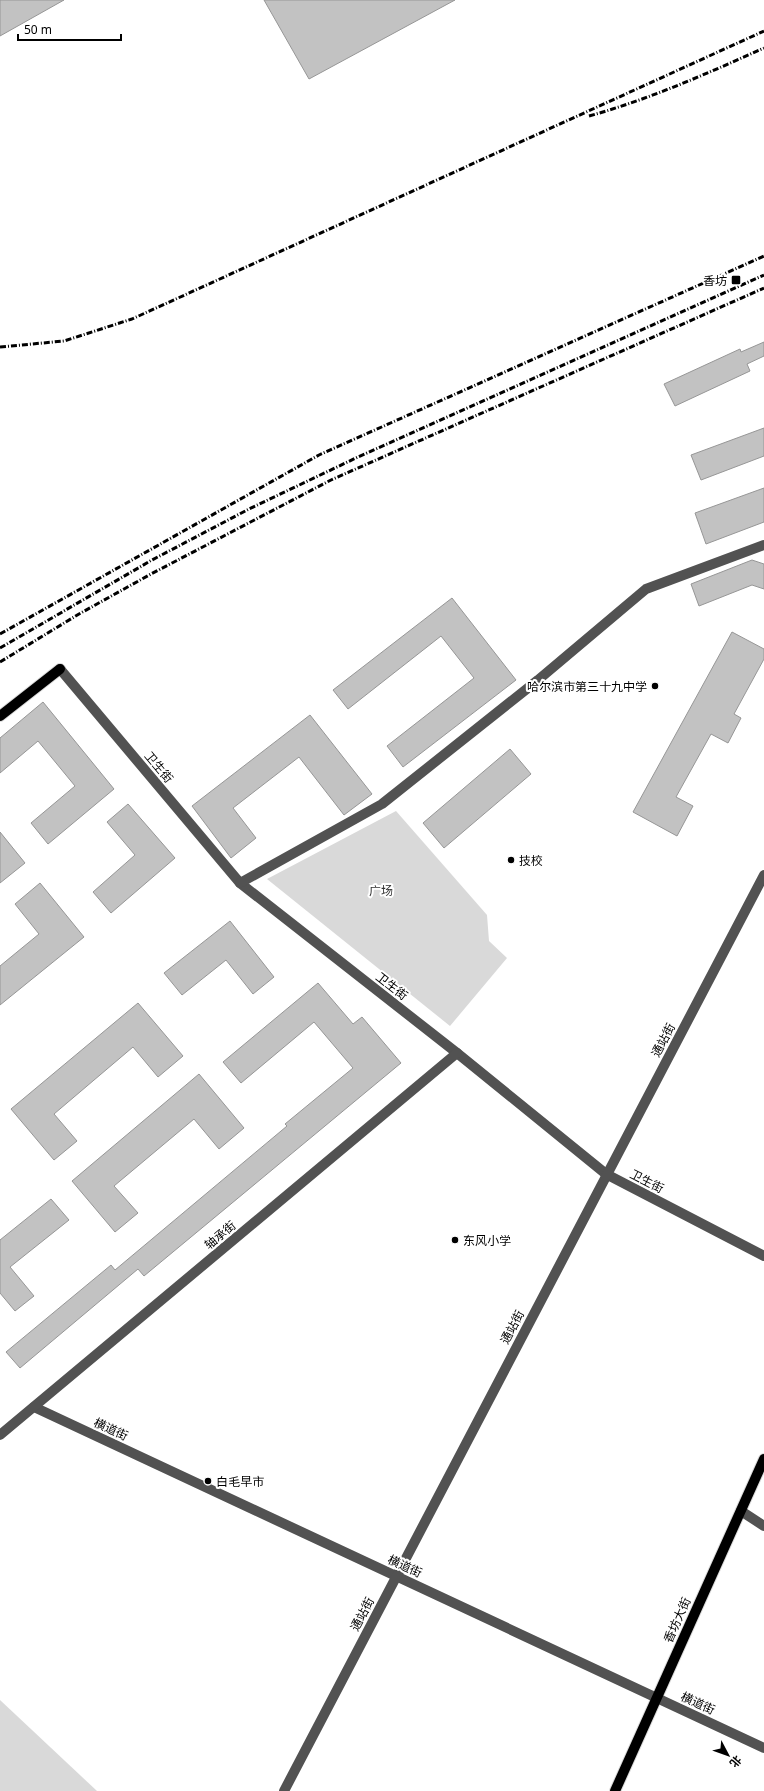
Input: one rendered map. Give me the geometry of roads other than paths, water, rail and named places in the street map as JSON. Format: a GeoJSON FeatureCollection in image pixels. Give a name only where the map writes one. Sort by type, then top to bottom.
{"type":"FeatureCollection","features":[{"type":"Feature","properties":{"kind":"main road"},"geometry":{"type":"LineString","coordinates":[[0,716],[60,669]]}},
{"type":"Feature","properties":{"kind":"main road","name":"香坊大街"},"geometry":{"type":"LineString","coordinates":[[615,1791],[764,1459]]}},
{"type":"Feature","properties":{"kind":"street"},"geometry":{"type":"LineString","coordinates":[[240,883],[382,804],[538,680],[646,589],[764,545]]}},
{"type":"Feature","properties":{"kind":"street","name":"卫生街"},"geometry":{"type":"LineString","coordinates":[[60,669],[240,883],[457,1053],[606,1174],[764,1256]]}},
{"type":"Feature","properties":{"kind":"street","name":"通站街"},"geometry":{"type":"LineString","coordinates":[[284,1791],[764,875]]}},
{"type":"Feature","properties":{"kind":"street","name":"轴承街"},"geometry":{"type":"LineString","coordinates":[[0,1436],[457,1053]]}},
{"type":"Feature","properties":{"kind":"street","name":"横道街"},"geometry":{"type":"LineString","coordinates":[[34,1407],[764,1748]]}},
{"type":"Feature","properties":{"kind":"street"},"geometry":{"type":"LineString","coordinates":[[741,1511],[764,1526]]}},
{"type":"Feature","properties":{"kind":"railway"},"geometry":{"type":"LineString","coordinates":[[0,347],[64,341],[132,319],[764,31]]}},
{"type":"Feature","properties":{"kind":"railway"},"geometry":{"type":"LineString","coordinates":[[589,116],[656,94],[764,48]]}},
{"type":"Feature","properties":{"kind":"railway"},"geometry":{"type":"LineString","coordinates":[[0,634],[319,455],[764,256]]}},
{"type":"Feature","properties":{"kind":"railway"},"geometry":{"type":"LineString","coordinates":[[0,648],[152,560],[249,509],[358,457],[764,275]]}},
{"type":"Feature","properties":{"kind":"railway"},"geometry":{"type":"LineString","coordinates":[[0,662],[79,614],[151,574],[331,480],[764,288]]}},
{"type":"Feature","properties":{"kind":"place","name":"香坊"},"geometry":{"type":"Point","coordinates":[736,280]}},
{"type":"Feature","properties":{"kind":"place","name":"哈尔滨市第三十九中学"},"geometry":{"type":"Point","coordinates":[655,686]}},
{"type":"Feature","properties":{"kind":"place","name":"技校"},"geometry":{"type":"Point","coordinates":[511,860]}},
{"type":"Feature","properties":{"kind":"place","name":"东风小学"},"geometry":{"type":"Point","coordinates":[455,1240]}},
{"type":"Feature","properties":{"kind":"place","name":"白毛早市"},"geometry":{"type":"Point","coordinates":[208,1481]}},
{"type":"Feature","properties":{"kind":"park label","name":"广场"},"geometry":{"type":"Point","coordinates":[381,890]}}]}
